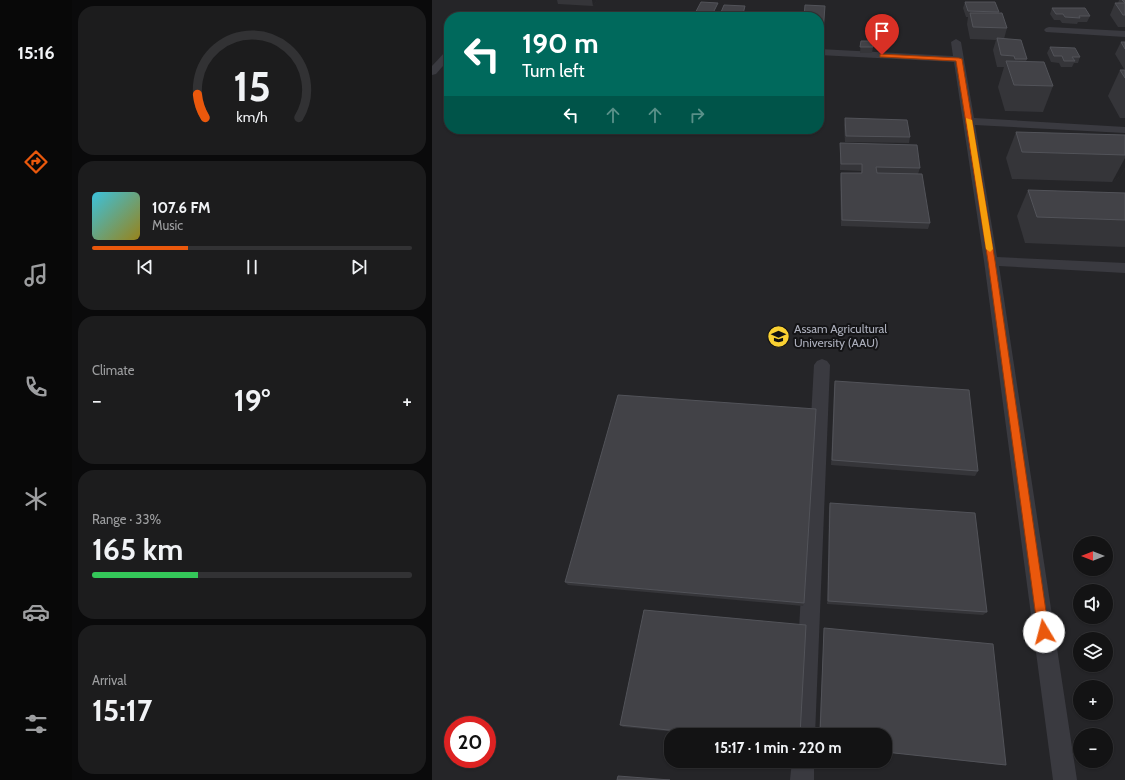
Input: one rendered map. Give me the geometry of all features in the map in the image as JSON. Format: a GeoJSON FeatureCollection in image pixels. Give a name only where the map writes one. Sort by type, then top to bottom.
{"type":"FeatureCollection","features":[{"type":"Feature","properties":{"kind":"lane"},"geometry":{"type":"LineString","coordinates":[[1049,30],[1125,34]]}},
{"type":"Feature","properties":{"kind":"lane"},"geometry":{"type":"LineString","coordinates":[[956,42],[991,261],[1065,780]]}},
{"type":"Feature","properties":{"kind":"lane"},"geometry":{"type":"LineString","coordinates":[[824,52],[959,59]]}},
{"type":"Feature","properties":{"kind":"lane"},"geometry":{"type":"LineString","coordinates":[[432,72],[444,59]]}},
{"type":"Feature","properties":{"kind":"lane"},"geometry":{"type":"LineString","coordinates":[[969,121],[1125,130]]}},
{"type":"Feature","properties":{"kind":"lane"},"geometry":{"type":"LineString","coordinates":[[991,261],[1125,268]]}},
{"type":"Feature","properties":{"kind":"lane"},"geometry":{"type":"LineString","coordinates":[[804,728],[822,365]]}},
{"type":"Feature","properties":{"kind":"lane"},"geometry":{"type":"LineString","coordinates":[[802,780],[803,768]]}},
{"type":"Feature","properties":{"kind":"shaded area","name":"Assam Agricultural University (AAU)"},"geometry":{"type":"Polygon","coordinates":[[[432,0],[1125,0],[1125,780],[432,780],[432,0]]]}},
{"type":"Feature","properties":{"kind":"building"},"geometry":{"type":"Polygon","coordinates":[[[701,2],[718,3],[714,12],[696,12],[701,2]]]}},
{"type":"Feature","properties":{"kind":"building"},"geometry":{"type":"Polygon","coordinates":[[[965,2],[995,2],[999,12],[968,11],[965,2]]]}},
{"type":"Feature","properties":{"kind":"building"},"geometry":{"type":"Polygon","coordinates":[[[1115,3],[1125,3],[1125,15],[1123,15],[1115,3]]]}},
{"type":"Feature","properties":{"kind":"building"},"geometry":{"type":"Polygon","coordinates":[[[724,5],[745,6],[744,12],[721,12],[724,5]]]}},
{"type":"Feature","properties":{"kind":"building"},"geometry":{"type":"Polygon","coordinates":[[[805,5],[825,6],[824,19],[824,12],[804,12],[805,5]]]}},
{"type":"Feature","properties":{"kind":"building"},"geometry":{"type":"Polygon","coordinates":[[[1052,8],[1085,8],[1090,16],[1079,16],[1080,18],[1065,17],[1063,14],[1056,14],[1052,8]]]}},
{"type":"Feature","properties":{"kind":"building"},"geometry":{"type":"Polygon","coordinates":[[[970,13],[1002,13],[1007,28],[973,27],[970,13]]]}},
{"type":"Feature","properties":{"kind":"building"},"geometry":{"type":"Polygon","coordinates":[[[997,38],[1021,40],[1027,59],[1015,59],[1014,56],[1001,55],[997,38]]]}},
{"type":"Feature","properties":{"kind":"building"},"geometry":{"type":"Polygon","coordinates":[[[861,41],[873,41],[873,47],[860,47],[861,41]]]}},
{"type":"Feature","properties":{"kind":"building"},"geometry":{"type":"Polygon","coordinates":[[[1121,42],[1125,42],[1125,49],[1121,42]]]}},
{"type":"Feature","properties":{"kind":"building"},"geometry":{"type":"Polygon","coordinates":[[[1050,47],[1075,48],[1080,57],[1072,57],[1075,61],[1064,61],[1062,56],[1054,56],[1050,47]]]}},
{"type":"Feature","properties":{"kind":"building"},"geometry":{"type":"Polygon","coordinates":[[[1006,61],[1044,62],[1053,86],[1014,85],[1006,61]]]}},
{"type":"Feature","properties":{"kind":"building"},"geometry":{"type":"Polygon","coordinates":[[[1120,70],[1125,70],[1125,78],[1120,70]]]}},
{"type":"Feature","properties":{"kind":"building"},"geometry":{"type":"Polygon","coordinates":[[[845,118],[907,120],[910,137],[846,136],[845,118]]]}},
{"type":"Feature","properties":{"kind":"building"},"geometry":{"type":"Polygon","coordinates":[[[1016,132],[1125,135],[1125,155],[1022,152],[1016,132]]]}},
{"type":"Feature","properties":{"kind":"building"},"geometry":{"type":"Polygon","coordinates":[[[840,143],[917,145],[920,168],[876,167],[877,173],[922,174],[930,223],[842,220],[841,173],[862,173],[862,164],[841,164],[840,143]]]}},
{"type":"Feature","properties":{"kind":"building"},"geometry":{"type":"Polygon","coordinates":[[[1028,190],[1125,193],[1125,220],[1037,217],[1028,190]]]}},
{"type":"Feature","properties":{"kind":"building"},"geometry":{"type":"Polygon","coordinates":[[[835,381],[969,390],[978,471],[832,460],[835,381]]]}},
{"type":"Feature","properties":{"kind":"building"},"geometry":{"type":"Polygon","coordinates":[[[618,395],[816,409],[804,603],[565,582],[618,395]]]}},
{"type":"Feature","properties":{"kind":"building"},"geometry":{"type":"Polygon","coordinates":[[[830,503],[975,513],[987,612],[828,601],[830,503]]]}},
{"type":"Feature","properties":{"kind":"building"},"geometry":{"type":"Polygon","coordinates":[[[644,610],[806,625],[800,728],[664,728],[664,730],[620,725],[644,610]]]}},
{"type":"Feature","properties":{"kind":"building"},"geometry":{"type":"Polygon","coordinates":[[[824,628],[993,644],[1006,765],[892,753],[892,728],[820,728],[824,628]]]}},
{"type":"Feature","properties":{"kind":"building"},"geometry":{"type":"Polygon","coordinates":[[[618,776],[670,780],[617,780],[618,776]]]}},
{"type":"Feature","properties":{"kind":"slow traffic"},"geometry":{"type":"LineString","coordinates":[[969,120],[990,249]]}},
{"type":"Feature","properties":{"kind":"place","name":"Assam Agricultural University (AAU)"},"geometry":{"type":"Point","coordinates":[778,336]}},
{"type":"Feature","properties":{"kind":"route"},"geometry":{"type":"LineString","coordinates":[[882,55],[959,59],[991,261],[1044,632]]}}]}
